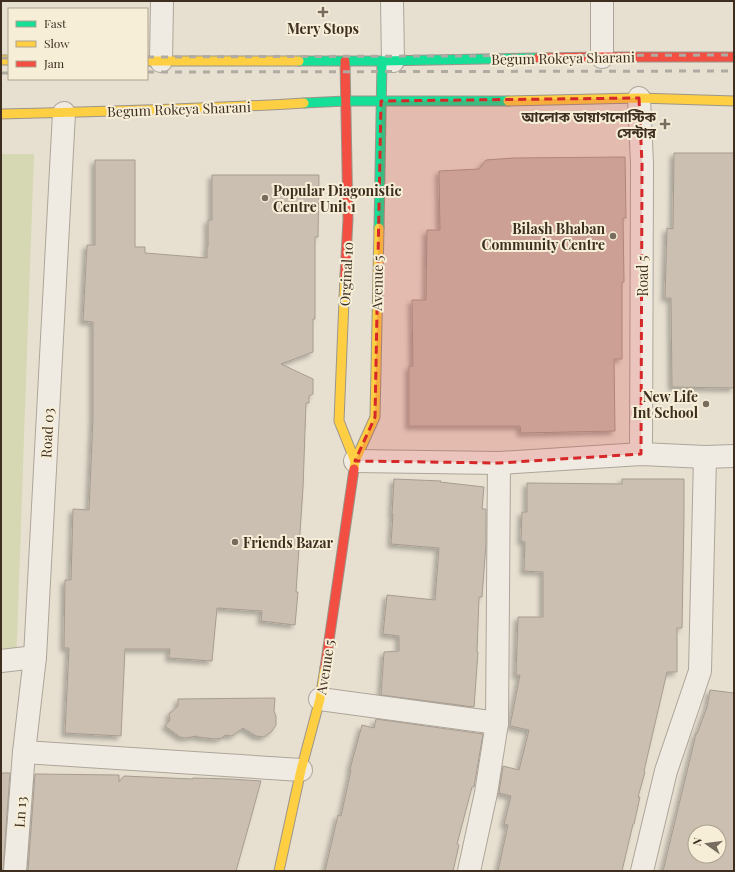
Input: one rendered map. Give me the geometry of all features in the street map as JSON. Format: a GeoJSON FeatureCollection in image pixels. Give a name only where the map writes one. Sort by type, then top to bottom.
{"type":"FeatureCollection","features":[{"type":"Feature","properties":{"kind":"main road","name":"Begum Rokeya Sharani"},"geometry":{"type":"LineString","coordinates":[[154,61],[387,61],[602,57],[734,57]]}},
{"type":"Feature","properties":{"kind":"main road","name":"Orginal 10"},"geometry":{"type":"LineString","coordinates":[[345,61],[348,219],[339,421],[355,461]]}},
{"type":"Feature","properties":{"kind":"main road","name":"Avenue 5"},"geometry":{"type":"LineString","coordinates":[[279,871],[300,770],[320,700],[355,461],[375,417],[381,101],[387,61]]}},
{"type":"Feature","properties":{"kind":"main road"},"geometry":{"type":"LineString","coordinates":[[381,101],[496,101],[639,98],[734,101]]}},
{"type":"Feature","properties":{"kind":"main road","name":"Begum Rokeya Sharani"},"geometry":{"type":"LineString","coordinates":[[1,114],[381,101]]}},
{"type":"Feature","properties":{"kind":"street"},"geometry":{"type":"LineString","coordinates":[[154,61],[162,1]]}},
{"type":"Feature","properties":{"kind":"street"},"geometry":{"type":"LineString","coordinates":[[387,61],[392,1]]}},
{"type":"Feature","properties":{"kind":"street"},"geometry":{"type":"LineString","coordinates":[[602,1],[602,57]]}},
{"type":"Feature","properties":{"kind":"street","name":"Road 5"},"geometry":{"type":"LineString","coordinates":[[639,98],[642,164],[641,454]]}},
{"type":"Feature","properties":{"kind":"street","name":"Road 03"},"geometry":{"type":"LineString","coordinates":[[24,752],[35,657],[64,113]]}},
{"type":"Feature","properties":{"kind":"street"},"geometry":{"type":"LineString","coordinates":[[355,461],[499,463],[641,454],[705,457],[734,456]]}},
{"type":"Feature","properties":{"kind":"street"},"geometry":{"type":"LineString","coordinates":[[642,871],[666,771],[700,671],[705,457]]}},
{"type":"Feature","properties":{"kind":"street"},"geometry":{"type":"LineString","coordinates":[[469,871],[486,792],[497,723],[499,463]]}},
{"type":"Feature","properties":{"kind":"street"},"geometry":{"type":"LineString","coordinates":[[1,661],[35,657]]}},
{"type":"Feature","properties":{"kind":"street"},"geometry":{"type":"LineString","coordinates":[[320,700],[497,723]]}},
{"type":"Feature","properties":{"kind":"street"},"geometry":{"type":"LineString","coordinates":[[24,752],[300,770]]}},
{"type":"Feature","properties":{"kind":"street","name":"Ln 13"},"geometry":{"type":"LineString","coordinates":[[15,871],[24,752]]}},
{"type":"Feature","properties":{"kind":"highlighted area"},"geometry":{"type":"Polygon","coordinates":[[[639,98],[642,164],[641,454],[499,463],[355,461],[375,417],[381,101],[639,98]]]}},
{"type":"Feature","properties":{"kind":"green space"},"geometry":{"type":"Polygon","coordinates":[[[1,154],[34,154],[16,667],[1,667],[1,154]]]}},
{"type":"Feature","properties":{"kind":"building"},"geometry":{"type":"Polygon","coordinates":[[[674,153],[734,153],[734,388],[672,387],[671,298],[665,298],[667,228],[673,229],[674,153]]]}},
{"type":"Feature","properties":{"kind":"building"},"geometry":{"type":"Polygon","coordinates":[[[625,157],[626,218],[623,218],[624,282],[622,282],[622,359],[614,359],[615,431],[521,433],[520,426],[409,426],[409,366],[413,366],[412,300],[426,300],[427,230],[440,230],[439,171],[479,169],[486,160],[514,158],[625,157]]]}},
{"type":"Feature","properties":{"kind":"building"},"geometry":{"type":"Polygon","coordinates":[[[95,160],[135,160],[135,247],[145,247],[145,253],[207,258],[208,220],[212,220],[212,175],[319,175],[318,237],[315,237],[315,319],[313,319],[313,352],[281,364],[313,379],[313,394],[309,396],[309,403],[306,403],[303,488],[296,592],[298,592],[295,625],[261,621],[262,611],[217,608],[212,661],[169,658],[170,649],[125,649],[121,736],[65,733],[69,648],[64,648],[65,580],[71,580],[73,509],[89,510],[93,419],[93,322],[83,321],[87,245],[95,245],[95,160]]]}},
{"type":"Feature","properties":{"kind":"building"},"geometry":{"type":"Polygon","coordinates":[[[394,479],[441,481],[440,482],[484,487],[482,509],[486,509],[486,544],[482,597],[479,597],[478,652],[474,707],[381,695],[384,652],[399,651],[399,636],[383,634],[387,595],[435,600],[439,548],[391,544],[394,479]]]}},
{"type":"Feature","properties":{"kind":"building"},"geometry":{"type":"Polygon","coordinates":[[[622,479],[684,479],[684,515],[682,628],[677,628],[677,672],[667,672],[638,797],[640,797],[634,824],[622,871],[498,871],[508,825],[504,824],[511,796],[499,793],[503,766],[519,770],[529,730],[510,726],[520,675],[516,675],[518,617],[543,617],[543,572],[524,571],[525,542],[521,541],[522,512],[527,512],[527,483],[622,484],[622,479]]]}},
{"type":"Feature","properties":{"kind":"building"},"geometry":{"type":"Polygon","coordinates":[[[710,690],[734,693],[734,871],[663,871],[697,734],[707,707],[710,690]]]}},
{"type":"Feature","properties":{"kind":"building"},"geometry":{"type":"Polygon","coordinates":[[[275,698],[274,711],[276,716],[276,725],[272,731],[264,737],[256,736],[243,728],[232,736],[225,735],[222,738],[215,739],[197,736],[185,738],[180,737],[165,726],[170,720],[169,714],[178,706],[178,699],[275,698]]]}},
{"type":"Feature","properties":{"kind":"building"},"geometry":{"type":"Polygon","coordinates":[[[376,719],[483,734],[474,787],[472,787],[457,844],[459,845],[453,871],[325,871],[338,815],[341,816],[350,769],[362,725],[374,728],[376,719]]]}},
{"type":"Feature","properties":{"kind":"building"},"geometry":{"type":"Polygon","coordinates":[[[1,773],[10,773],[3,871],[1,871],[1,773]]]}},
{"type":"Feature","properties":{"kind":"building"},"geometry":{"type":"Polygon","coordinates":[[[35,774],[119,775],[119,782],[124,776],[261,781],[236,871],[28,871],[35,774]]]}},
{"type":"Feature","properties":{"kind":"railway"},"geometry":{"type":"LineString","coordinates":[[148,57],[734,55]]}},
{"type":"Feature","properties":{"kind":"railway"},"geometry":{"type":"LineString","coordinates":[[1,58],[8,58]]}},
{"type":"Feature","properties":{"kind":"railway"},"geometry":{"type":"LineString","coordinates":[[148,72],[734,71]]}},
{"type":"Feature","properties":{"kind":"railway"},"geometry":{"type":"LineString","coordinates":[[1,73],[8,73]]}},
{"type":"Feature","properties":{"kind":"traffic: fast"},"geometry":{"type":"LineString","coordinates":[[299,61],[538,58]]}},
{"type":"Feature","properties":{"kind":"traffic: fast"},"geometry":{"type":"LineString","coordinates":[[379,228],[382,61]]}},
{"type":"Feature","properties":{"kind":"traffic: fast"},"geometry":{"type":"LineString","coordinates":[[304,103],[346,101],[508,101]]}},
{"type":"Feature","properties":{"kind":"traffic: slow"},"geometry":{"type":"LineString","coordinates":[[1,60],[8,60]]}},
{"type":"Feature","properties":{"kind":"traffic: slow"},"geometry":{"type":"LineString","coordinates":[[148,61],[299,61]]}},
{"type":"Feature","properties":{"kind":"traffic: slow"},"geometry":{"type":"LineString","coordinates":[[508,101],[639,98],[734,101]]}},
{"type":"Feature","properties":{"kind":"traffic: slow"},"geometry":{"type":"LineString","coordinates":[[1,114],[152,110],[304,103]]}},
{"type":"Feature","properties":{"kind":"traffic: slow"},"geometry":{"type":"LineString","coordinates":[[354,469],[355,461],[375,417],[379,228]]}},
{"type":"Feature","properties":{"kind":"traffic: slow"},"geometry":{"type":"LineString","coordinates":[[345,276],[339,421],[355,461]]}},
{"type":"Feature","properties":{"kind":"traffic: slow"},"geometry":{"type":"LineString","coordinates":[[279,871],[301,770],[320,699],[325,668]]}},
{"type":"Feature","properties":{"kind":"traffic: jam"},"geometry":{"type":"LineString","coordinates":[[538,58],[734,57]]}},
{"type":"Feature","properties":{"kind":"traffic: jam"},"geometry":{"type":"LineString","coordinates":[[345,61],[348,219],[345,276]]}},
{"type":"Feature","properties":{"kind":"traffic: jam"},"geometry":{"type":"LineString","coordinates":[[325,668],[354,469]]}},
{"type":"Feature","properties":{"kind":"place","name":"Mery Stops"},"geometry":{"type":"Point","coordinates":[323,12]}},
{"type":"Feature","properties":{"kind":"place","name":"আলোক ডায়াগনোস্টিক সেন্টার"},"geometry":{"type":"Point","coordinates":[665,124]}},
{"type":"Feature","properties":{"kind":"place","name":"Popular Diagonistic Centre Unit 1"},"geometry":{"type":"Point","coordinates":[265,198]}},
{"type":"Feature","properties":{"kind":"place","name":"Bilash Bhaban Community Centre"},"geometry":{"type":"Point","coordinates":[613,236]}},
{"type":"Feature","properties":{"kind":"place","name":"New Life Int School"},"geometry":{"type":"Point","coordinates":[706,404]}},
{"type":"Feature","properties":{"kind":"place","name":"Friends Bazar"},"geometry":{"type":"Point","coordinates":[235,542]}}]}
